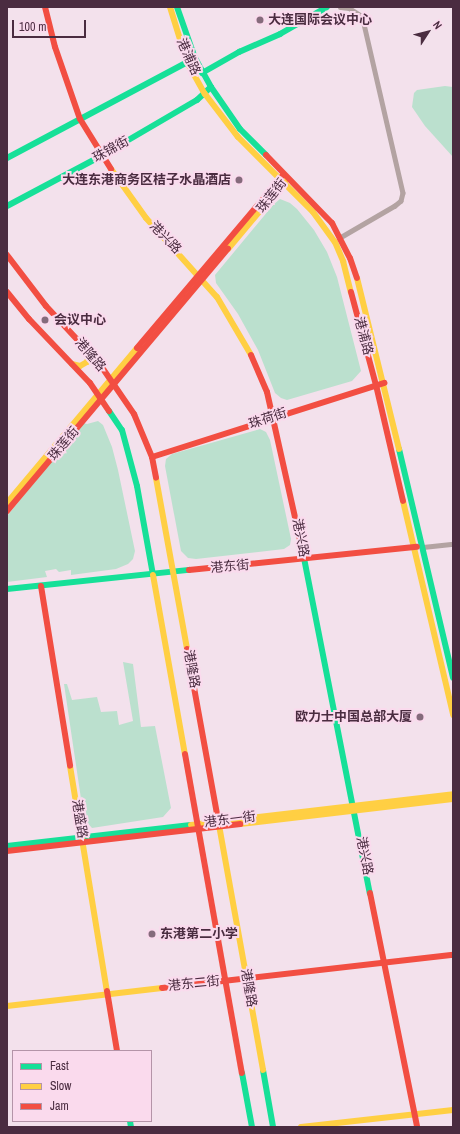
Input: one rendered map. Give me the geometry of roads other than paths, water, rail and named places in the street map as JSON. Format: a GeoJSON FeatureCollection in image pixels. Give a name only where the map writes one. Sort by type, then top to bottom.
{"type":"FeatureCollection","features":[{"type":"Feature","properties":{"kind":"main road","name":"港兴路"},"geometry":{"type":"LineString","coordinates":[[45,7],[55,47],[80,119],[101,156],[146,218],[201,277],[217,297],[247,345],[268,392],[355,808],[418,1127]]}},
{"type":"Feature","properties":{"kind":"main road","name":"港浦路"},"geometry":{"type":"LineString","coordinates":[[170,7],[187,62],[205,94],[238,137],[313,212],[335,242],[348,277],[376,385],[453,715]]}},
{"type":"Feature","properties":{"kind":"main road","name":"港浦路"},"geometry":{"type":"LineString","coordinates":[[177,7],[194,58],[211,88],[240,129],[323,212],[340,238],[356,274],[384,383],[453,678]]}},
{"type":"Feature","properties":{"kind":"main road"},"geometry":{"type":"LineString","coordinates":[[202,73],[239,52],[280,34],[328,7]]}},
{"type":"Feature","properties":{"kind":"main road"},"geometry":{"type":"LineString","coordinates":[[7,158],[194,58]]}},
{"type":"Feature","properties":{"kind":"main road","name":"珠锦街"},"geometry":{"type":"LineString","coordinates":[[7,206],[101,156],[205,94],[211,88]]}},
{"type":"Feature","properties":{"kind":"main road","name":"珠莲街"},"geometry":{"type":"LineString","coordinates":[[7,511],[112,382],[282,181],[284,174],[287,175]]}},
{"type":"Feature","properties":{"kind":"main road","name":"港隆路"},"geometry":{"type":"LineString","coordinates":[[7,255],[46,306],[95,358],[134,414],[152,457],[174,572],[273,1127]]}},
{"type":"Feature","properties":{"kind":"main road","name":"港隆路"},"geometry":{"type":"LineString","coordinates":[[7,292],[29,319],[72,364],[100,397],[122,430],[137,486],[252,1127]]}},
{"type":"Feature","properties":{"kind":"main road"},"geometry":{"type":"LineString","coordinates":[[72,364],[80,366],[87,362],[89,356],[87,350]]}},
{"type":"Feature","properties":{"kind":"main road","name":"珠荷街"},"geometry":{"type":"LineString","coordinates":[[152,457],[384,383]]}},
{"type":"Feature","properties":{"kind":"main road","name":"珠莲街"},"geometry":{"type":"LineString","coordinates":[[7,503],[100,397]]}},
{"type":"Feature","properties":{"kind":"main road","name":"港东街"},"geometry":{"type":"LineString","coordinates":[[7,590],[152,574],[304,560],[423,546]]}},
{"type":"Feature","properties":{"kind":"main road","name":"港盛路"},"geometry":{"type":"LineString","coordinates":[[41,586],[117,1050]]}},
{"type":"Feature","properties":{"kind":"main road","name":"港东一街"},"geometry":{"type":"LineString","coordinates":[[7,846],[82,840],[198,827],[355,808],[453,794]]}},
{"type":"Feature","properties":{"kind":"main road","name":"港东一街"},"geometry":{"type":"LineString","coordinates":[[355,808],[453,799]]}},
{"type":"Feature","properties":{"kind":"main road","name":"港东一街"},"geometry":{"type":"LineString","coordinates":[[7,851],[82,840]]}},
{"type":"Feature","properties":{"kind":"main road","name":"港东二街"},"geometry":{"type":"LineString","coordinates":[[7,1006],[247,978],[385,964],[453,955]]}},
{"type":"Feature","properties":{"kind":"main road"},"geometry":{"type":"LineString","coordinates":[[301,1127],[453,1110]]}},
{"type":"Feature","properties":{"kind":"street"},"geometry":{"type":"LineString","coordinates":[[340,7],[349,8],[360,15],[364,24],[403,193],[401,201],[395,206],[340,238]]}},
{"type":"Feature","properties":{"kind":"street","name":"港东街"},"geometry":{"type":"LineString","coordinates":[[423,546],[453,544]]}},
{"type":"Feature","properties":{"kind":"place","name":"大连国际会议中心"},"geometry":{"type":"Point","coordinates":[260,20]}},
{"type":"Feature","properties":{"kind":"place","name":"大连东港商务区桔子水晶酒店"},"geometry":{"type":"Point","coordinates":[239,180]}},
{"type":"Feature","properties":{"kind":"place","name":"会议中心"},"geometry":{"type":"Point","coordinates":[45,320]}},
{"type":"Feature","properties":{"kind":"place","name":"欧力士中国总部大厦"},"geometry":{"type":"Point","coordinates":[420,717]}},
{"type":"Feature","properties":{"kind":"place","name":"东港第二小学"},"geometry":{"type":"Point","coordinates":[152,934]}}]}
